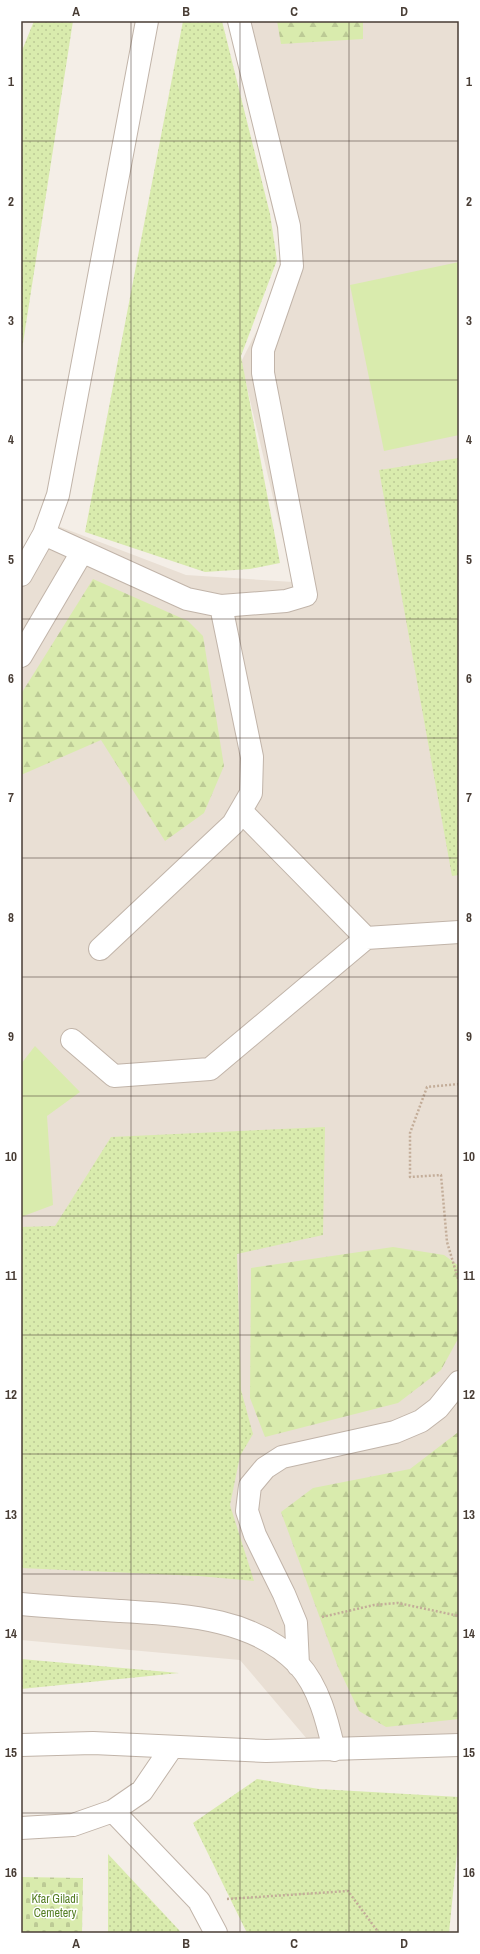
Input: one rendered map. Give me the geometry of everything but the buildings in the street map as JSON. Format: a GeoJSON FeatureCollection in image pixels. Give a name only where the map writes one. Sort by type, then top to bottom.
{"type":"FeatureCollection","features":[{"type":"Feature","properties":{"kind":"street"},"geometry":{"type":"LineString","coordinates":[[21,575],[44,534],[58,495],[148,21]]}},
{"type":"Feature","properties":{"kind":"street"},"geometry":{"type":"LineString","coordinates":[[44,534],[187,599],[221,606],[286,602],[306,595],[263,373],[263,350],[292,266],[289,226],[239,21]]}},
{"type":"Feature","properties":{"kind":"street"},"geometry":{"type":"LineString","coordinates":[[21,656],[82,552]]}},
{"type":"Feature","properties":{"kind":"street"},"geometry":{"type":"LineString","coordinates":[[100,949],[233,824],[251,792],[252,757],[221,606]]}},
{"type":"Feature","properties":{"kind":"street"},"geometry":{"type":"LineString","coordinates":[[241,811],[366,938]]}},
{"type":"Feature","properties":{"kind":"street"},"geometry":{"type":"LineString","coordinates":[[72,1040],[114,1076],[210,1069],[366,938],[459,932]]}},
{"type":"Feature","properties":{"kind":"street"},"geometry":{"type":"LineString","coordinates":[[298,1665],[296,1623],[284,1594],[255,1535],[247,1511],[250,1486],[264,1468],[282,1458],[395,1432],[420,1422],[438,1408],[459,1382]]}},
{"type":"Feature","properties":{"kind":"street"},"geometry":{"type":"LineString","coordinates":[[21,1604],[175,1615],[211,1620],[240,1628],[264,1639],[283,1651],[298,1665],[310,1680],[318,1696],[334,1750]]}},
{"type":"Feature","properties":{"kind":"street"},"geometry":{"type":"LineString","coordinates":[[21,1745],[93,1743],[266,1750],[334,1750],[459,1745]]}},
{"type":"Feature","properties":{"kind":"street"},"geometry":{"type":"LineString","coordinates":[[21,1828],[73,1825],[113,1812],[142,1792],[172,1747]]}},
{"type":"Feature","properties":{"kind":"street"},"geometry":{"type":"LineString","coordinates":[[113,1812],[199,1901],[216,1933]]}},
{"type":"Feature","properties":{"kind":"path"},"geometry":{"type":"LineString","coordinates":[[459,1084],[428,1087],[410,1133],[410,1177],[441,1175],[447,1242],[459,1282]]}},
{"type":"Feature","properties":{"kind":"path"},"geometry":{"type":"LineString","coordinates":[[296,1623],[374,1605],[398,1603],[459,1616]]}},
{"type":"Feature","properties":{"kind":"path"},"geometry":{"type":"LineString","coordinates":[[199,1901],[348,1891],[379,1933]]}},
{"type":"Feature","properties":{"kind":"shaded area"},"geometry":{"type":"Polygon","coordinates":[[[228,21],[459,21],[459,1750],[324,1759],[240,1660],[21,1640],[21,551],[33,539],[37,518],[186,575],[293,582],[241,362],[287,271],[228,21]]]}},
{"type":"Feature","properties":{"kind":"green space"},"geometry":{"type":"Polygon","coordinates":[[[34,21],[73,21],[21,356],[21,53],[34,21]]]}},
{"type":"Feature","properties":{"kind":"green space"},"geometry":{"type":"Polygon","coordinates":[[[183,21],[222,21],[270,214],[277,260],[241,356],[280,563],[250,569],[205,572],[85,532],[183,21]]]}},
{"type":"Feature","properties":{"kind":"green space"},"geometry":{"type":"Polygon","coordinates":[[[277,21],[363,21],[363,39],[281,44],[277,21]]]}},
{"type":"Feature","properties":{"kind":"green space"},"geometry":{"type":"Polygon","coordinates":[[[459,262],[459,435],[384,451],[350,285],[459,262]]]}},
{"type":"Feature","properties":{"kind":"green space"},"geometry":{"type":"Polygon","coordinates":[[[459,458],[459,875],[452,876],[379,470],[459,458]]]}},
{"type":"Feature","properties":{"kind":"green space"},"geometry":{"type":"Polygon","coordinates":[[[93,579],[188,621],[203,636],[224,766],[204,813],[165,841],[101,740],[21,775],[21,694],[93,579]]]}},
{"type":"Feature","properties":{"kind":"green space"},"geometry":{"type":"Polygon","coordinates":[[[35,1046],[80,1092],[47,1116],[53,1205],[21,1217],[21,1064],[35,1046]]]}},
{"type":"Feature","properties":{"kind":"green space"},"geometry":{"type":"Polygon","coordinates":[[[325,1127],[323,1235],[237,1254],[241,1390],[253,1434],[240,1456],[230,1505],[254,1581],[199,1576],[21,1568],[21,1227],[55,1226],[111,1137],[325,1127]]]}},
{"type":"Feature","properties":{"kind":"green space"},"geometry":{"type":"Polygon","coordinates":[[[393,1247],[444,1255],[459,1266],[459,1337],[441,1370],[398,1403],[265,1437],[250,1398],[251,1268],[393,1247]]]}},
{"type":"Feature","properties":{"kind":"green space"},"geometry":{"type":"Polygon","coordinates":[[[459,1429],[459,1719],[386,1727],[359,1711],[338,1667],[281,1512],[313,1488],[410,1469],[457,1433],[459,1429]]]}},
{"type":"Feature","properties":{"kind":"green space"},"geometry":{"type":"Polygon","coordinates":[[[21,1659],[179,1673],[21,1689],[21,1659]]]}},
{"type":"Feature","properties":{"kind":"green space"},"geometry":{"type":"Polygon","coordinates":[[[257,1779],[319,1789],[459,1797],[459,1833],[449,1933],[247,1933],[193,1823],[257,1779]]]}},
{"type":"Feature","properties":{"kind":"green space"},"geometry":{"type":"Polygon","coordinates":[[[108,1854],[179,1930],[181,1933],[108,1933],[108,1854]]]}},
{"type":"Feature","properties":{"kind":"green space","name":"Kfar Giladi Cemetery"},"geometry":{"type":"Polygon","coordinates":[[[21,1877],[83,1878],[82,1933],[21,1933],[21,1877]]]}}]}
